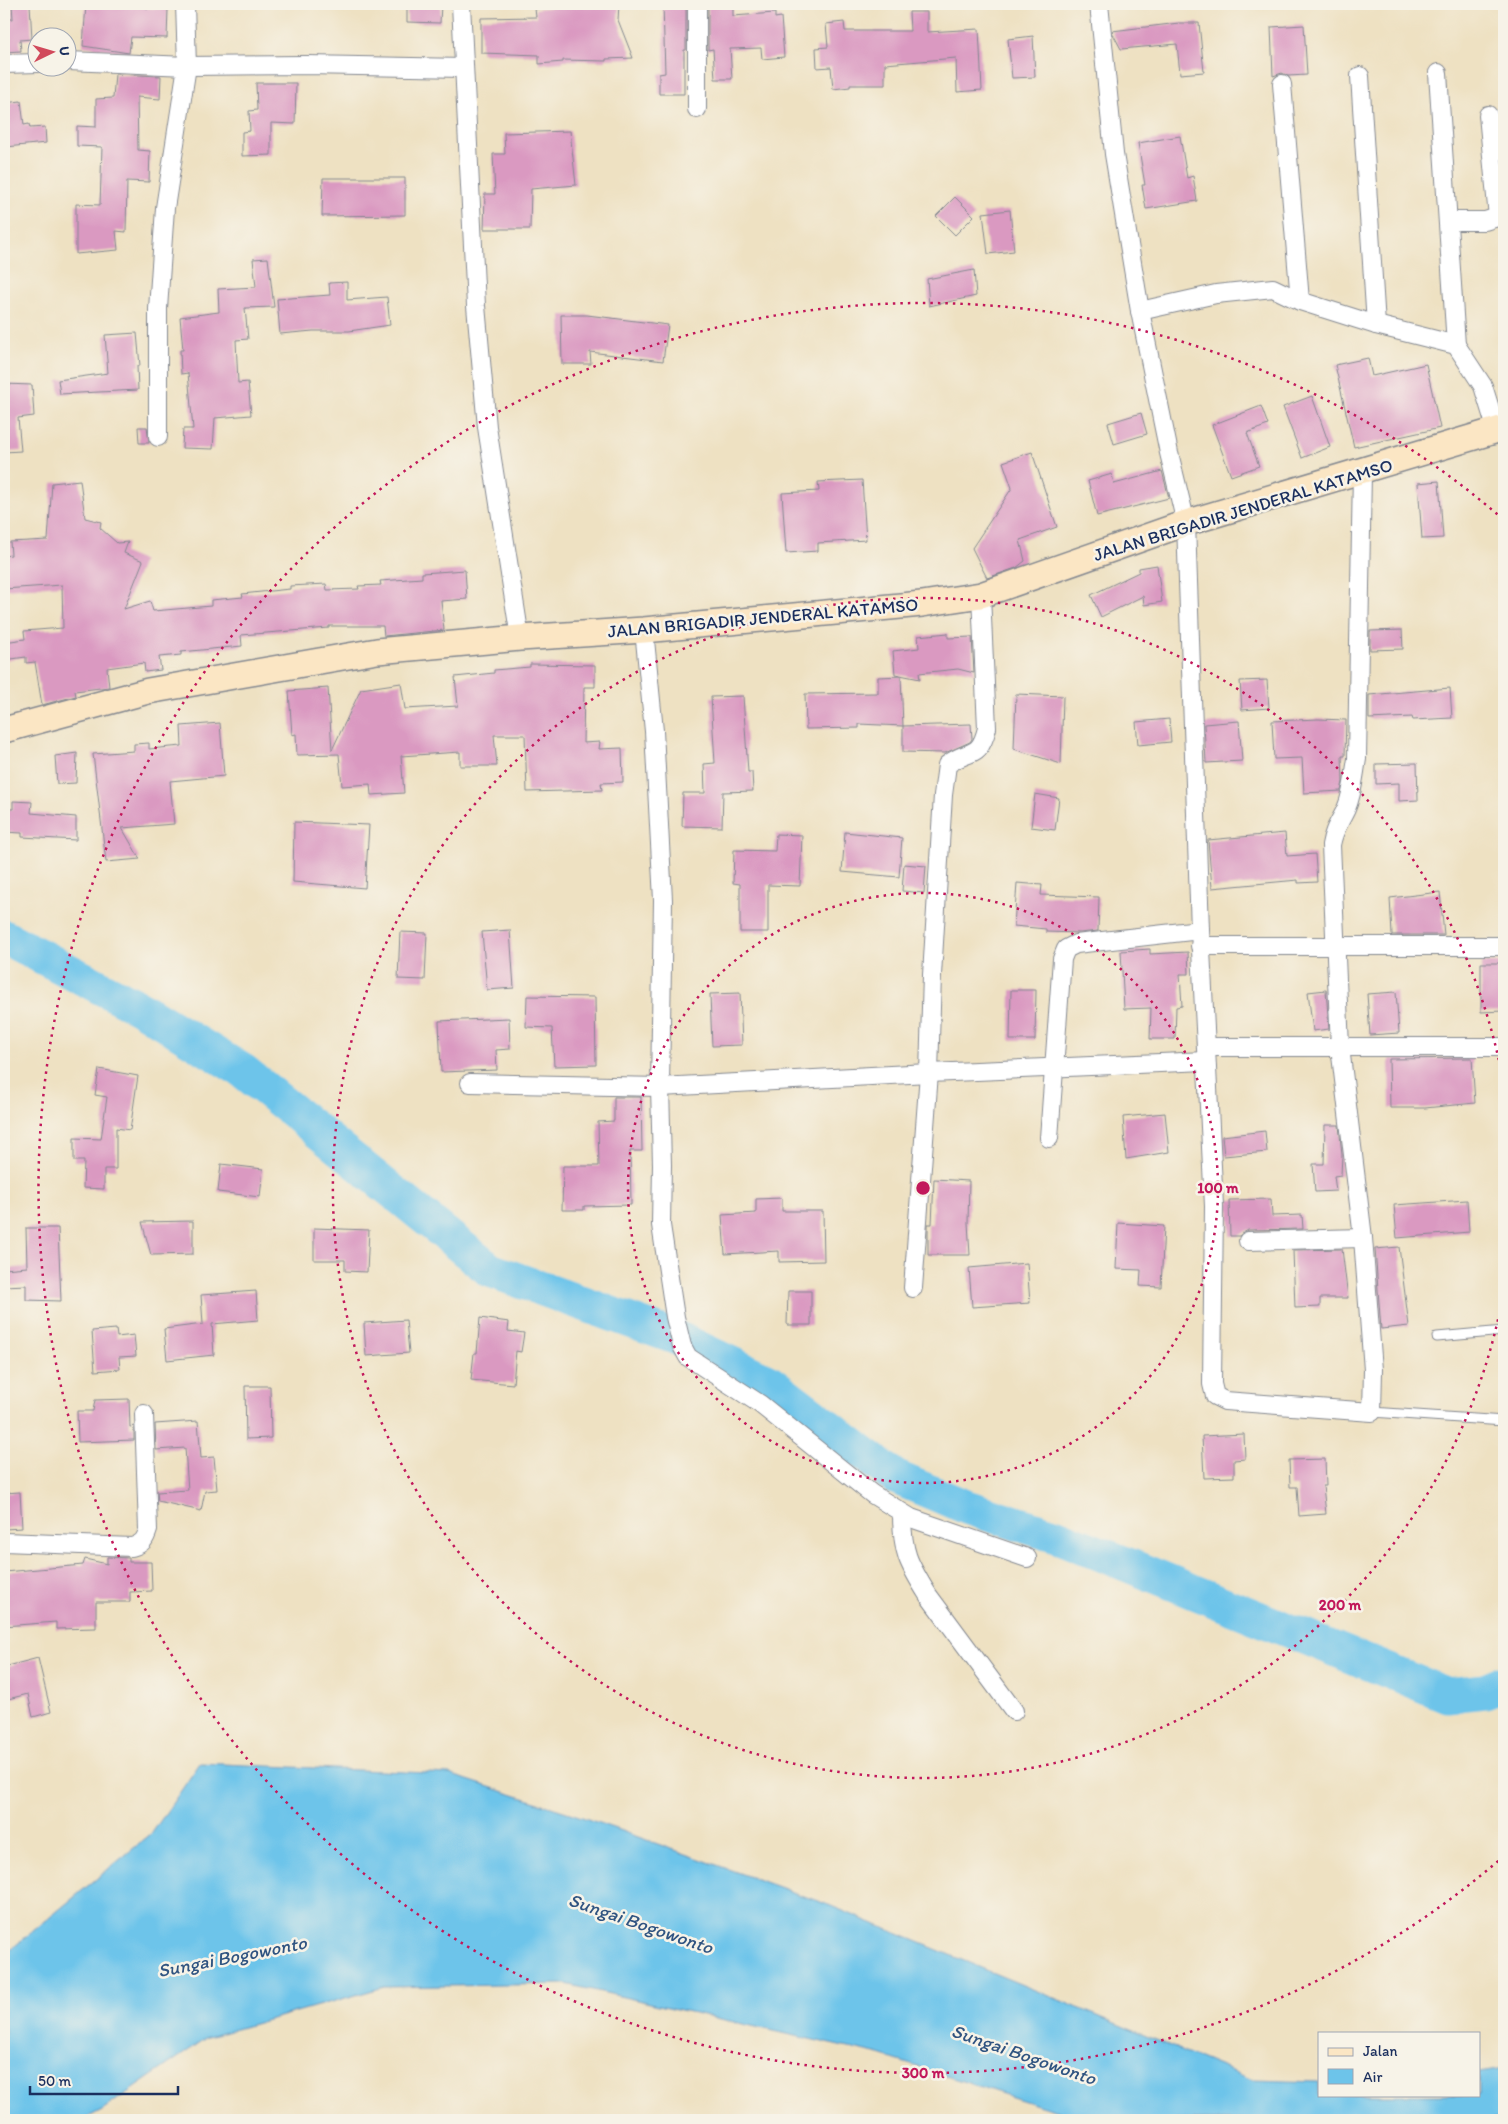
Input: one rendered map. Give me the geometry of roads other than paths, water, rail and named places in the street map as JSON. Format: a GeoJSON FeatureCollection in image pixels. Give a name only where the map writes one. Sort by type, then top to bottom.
{"type":"FeatureCollection","features":[{"type":"Feature","properties":{"kind":"main road","name":"JALAN BRIGADIR JENDERAL KATAMSO"},"geometry":{"type":"LineString","coordinates":[[4,730],[139,694],[377,651],[520,638],[644,630],[922,604],[981,595],[1186,523],[1362,472],[1500,429]]}},
{"type":"Feature","properties":{"kind":"street"},"geometry":{"type":"LineString","coordinates":[[158,436],[158,309],[165,217],[188,66],[185,4]]}},
{"type":"Feature","properties":{"kind":"street"},"geometry":{"type":"LineString","coordinates":[[461,4],[476,306],[487,427],[520,638]]}},
{"type":"Feature","properties":{"kind":"street"},"geometry":{"type":"LineString","coordinates":[[697,4],[697,109]]}},
{"type":"Feature","properties":{"kind":"street"},"geometry":{"type":"LineString","coordinates":[[1099,4],[1114,154],[1140,311],[1169,453],[1186,523],[1200,938],[1214,1206],[1212,1384],[1215,1396],[1225,1401],[1372,1412],[1373,1370],[1363,1238],[1340,1048],[1330,845],[1334,829],[1345,810],[1353,789],[1357,759],[1362,472]]}},
{"type":"Feature","properties":{"kind":"street"},"geometry":{"type":"LineString","coordinates":[[78,61],[188,66],[306,64],[464,68]]}},
{"type":"Feature","properties":{"kind":"street"},"geometry":{"type":"LineString","coordinates":[[4,64],[28,63]]}},
{"type":"Feature","properties":{"kind":"street"},"geometry":{"type":"LineString","coordinates":[[1438,73],[1456,345],[1483,386],[1500,429]]}},
{"type":"Feature","properties":{"kind":"street"},"geometry":{"type":"LineString","coordinates":[[1360,76],[1376,325]]}},
{"type":"Feature","properties":{"kind":"street"},"geometry":{"type":"LineString","coordinates":[[1282,84],[1300,301]]}},
{"type":"Feature","properties":{"kind":"street"},"geometry":{"type":"LineString","coordinates":[[1448,222],[1485,221],[1501,216],[1488,115]]}},
{"type":"Feature","properties":{"kind":"street"},"geometry":{"type":"LineString","coordinates":[[1140,311],[1216,294],[1273,288],[1300,301],[1376,325],[1456,345]]}},
{"type":"Feature","properties":{"kind":"street"},"geometry":{"type":"LineString","coordinates":[[913,1288],[929,1073],[940,833],[947,764],[957,757],[974,753],[984,740],[987,728],[981,595]]}},
{"type":"Feature","properties":{"kind":"street"},"geometry":{"type":"LineString","coordinates":[[644,630],[654,731],[663,900],[660,1087],[661,1226],[675,1317],[682,1346],[688,1357],[760,1404],[872,1494],[902,1513],[911,1518],[1027,1558]]}},
{"type":"Feature","properties":{"kind":"street"},"geometry":{"type":"LineString","coordinates":[[1049,1138],[1062,959],[1066,949],[1076,944],[1200,938],[1336,946],[1504,946]]}},
{"type":"Feature","properties":{"kind":"street"},"geometry":{"type":"LineString","coordinates":[[470,1083],[660,1087],[1055,1068],[1206,1054],[1340,1048],[1504,1047]]}},
{"type":"Feature","properties":{"kind":"street"},"geometry":{"type":"LineString","coordinates":[[1248,1242],[1363,1238]]}},
{"type":"Feature","properties":{"kind":"street"},"geometry":{"type":"LineString","coordinates":[[4,1542],[132,1547],[140,1545],[145,1540],[148,1530],[144,1414]]}},
{"type":"Feature","properties":{"kind":"street"},"geometry":{"type":"LineString","coordinates":[[902,1513],[904,1549],[916,1575],[928,1595],[1014,1710]]}},
{"type":"Feature","properties":{"kind":"lane"},"geometry":{"type":"LineString","coordinates":[[1437,1337],[1504,1330]]}},
{"type":"Feature","properties":{"kind":"lane"},"geometry":{"type":"LineString","coordinates":[[1372,1412],[1504,1421]]}},
{"type":"Feature","properties":{"kind":"water","name":"Sungai Bogowonto"},"geometry":{"type":"Polygon","coordinates":[[[200,1763],[449,1774],[582,1817],[826,1904],[1253,2080],[1318,2082],[1318,2096],[1480,2096],[1480,2073],[1504,2069],[1504,2120],[1073,2120],[1066,2114],[880,2055],[566,1984],[384,1987],[208,2037],[102,2110],[83,2120],[4,2120],[4,1955],[152,1833],[200,1763]]]}},
{"type":"Feature","properties":{"kind":"waterway"},"geometry":{"type":"LineString","coordinates":[[4,937],[140,1008],[243,1071],[490,1270],[675,1337],[770,1382],[895,1477],[966,1507],[1057,1536],[1447,1695],[1485,1691],[1504,1683]]}}]}
